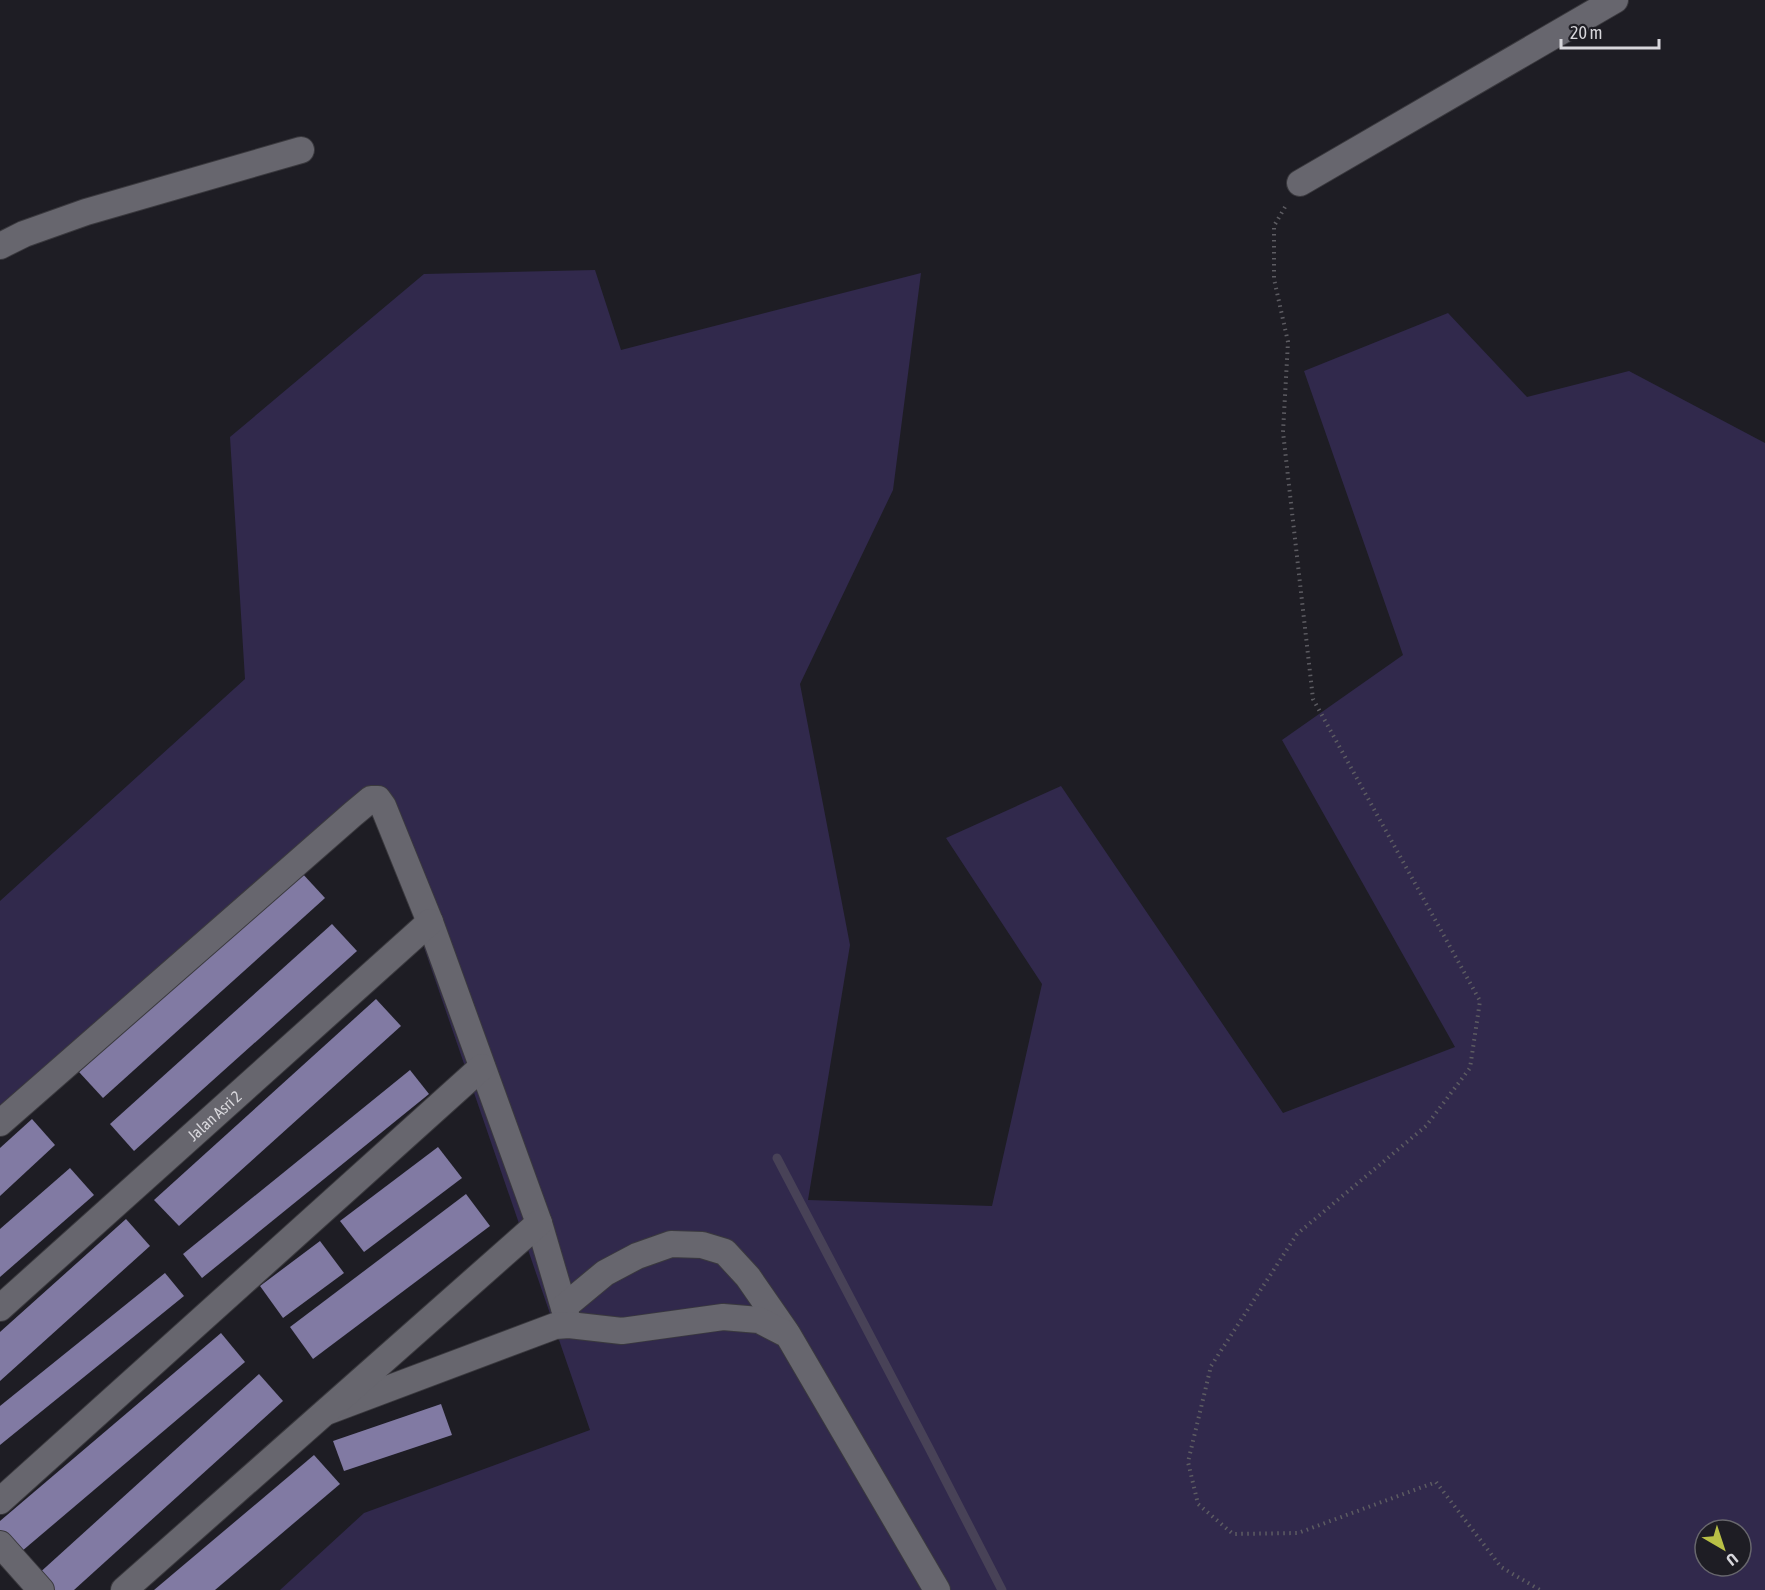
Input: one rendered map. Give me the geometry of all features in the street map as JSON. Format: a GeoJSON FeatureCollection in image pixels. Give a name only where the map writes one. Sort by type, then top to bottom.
{"type":"FeatureCollection","features":[{"type":"Feature","properties":{"kind":"street"},"geometry":{"type":"LineString","coordinates":[[1300,183],[1615,0]]}},
{"type":"Feature","properties":{"kind":"street"},"geometry":{"type":"LineString","coordinates":[[0,246],[24,234],[86,212],[301,150]]}},
{"type":"Feature","properties":{"kind":"street"},"geometry":{"type":"LineString","coordinates":[[0,1123],[370,799],[378,799],[383,806],[430,922],[539,1223],[567,1316]]}},
{"type":"Feature","properties":{"kind":"street","name":"Jalan Asri 2"},"geometry":{"type":"LineString","coordinates":[[0,1308],[430,922]]}},
{"type":"Feature","properties":{"kind":"street"},"geometry":{"type":"LineString","coordinates":[[0,1501],[482,1067]]}},
{"type":"Feature","properties":{"kind":"street"},"geometry":{"type":"LineString","coordinates":[[124,1590],[539,1223]]}},
{"type":"Feature","properties":{"kind":"street"},"geometry":{"type":"LineString","coordinates":[[326,1412],[555,1326],[567,1316],[605,1273],[637,1256],[671,1244],[702,1245],[725,1252],[748,1277],[788,1335],[937,1590]]}},
{"type":"Feature","properties":{"kind":"street"},"geometry":{"type":"LineString","coordinates":[[567,1316],[622,1331],[723,1317],[759,1320],[788,1335]]}},
{"type":"Feature","properties":{"kind":"street"},"geometry":{"type":"LineString","coordinates":[[0,1544],[41,1590]]}},
{"type":"Feature","properties":{"kind":"path"},"geometry":{"type":"LineString","coordinates":[[1300,183],[1274,226],[1274,279],[1288,342],[1283,432],[1313,699],[1480,1002],[1470,1068],[1426,1125],[1297,1234],[1211,1366],[1188,1462],[1198,1504],[1233,1534],[1298,1533],[1436,1482],[1501,1567],[1540,1590]]}},
{"type":"Feature","properties":{"kind":"shaded area"},"geometry":{"type":"Polygon","coordinates":[[[595,270],[621,350],[921,273],[893,490],[800,684],[850,945],[808,1200],[992,1206],[1042,984],[946,838],[1061,786],[1283,1113],[1455,1047],[1282,740],[1403,655],[1304,371],[1448,313],[1527,397],[1629,371],[1765,443],[1765,1590],[280,1590],[364,1513],[590,1430],[374,802],[0,1131],[0,901],[245,679],[230,437],[424,274],[595,270]]]}},
{"type":"Feature","properties":{"kind":"building"},"geometry":{"type":"Polygon","coordinates":[[[301,872],[325,898],[103,1098],[79,1072],[301,872]]]}},
{"type":"Feature","properties":{"kind":"building"},"geometry":{"type":"Polygon","coordinates":[[[332,924],[357,951],[134,1151],[110,1124],[332,924]]]}},
{"type":"Feature","properties":{"kind":"building"},"geometry":{"type":"Polygon","coordinates":[[[376,999],[401,1026],[179,1226],[154,1200],[376,999]]]}},
{"type":"Feature","properties":{"kind":"building"},"geometry":{"type":"Polygon","coordinates":[[[410,1070],[429,1094],[202,1278],[183,1254],[410,1070]]]}},
{"type":"Feature","properties":{"kind":"building"},"geometry":{"type":"Polygon","coordinates":[[[32,1119],[55,1145],[0,1196],[0,1148],[32,1119]]]}},
{"type":"Feature","properties":{"kind":"building"},"geometry":{"type":"Polygon","coordinates":[[[438,1147],[462,1178],[364,1252],[340,1221],[438,1147]]]}},
{"type":"Feature","properties":{"kind":"building"},"geometry":{"type":"Polygon","coordinates":[[[70,1168],[94,1195],[0,1277],[0,1229],[70,1168]]]}},
{"type":"Feature","properties":{"kind":"building"},"geometry":{"type":"Polygon","coordinates":[[[466,1194],[490,1226],[313,1359],[290,1327],[466,1194]]]}},
{"type":"Feature","properties":{"kind":"building"},"geometry":{"type":"Polygon","coordinates":[[[126,1219],[150,1246],[0,1381],[0,1332],[126,1219]]]}},
{"type":"Feature","properties":{"kind":"building"},"geometry":{"type":"Polygon","coordinates":[[[320,1241],[344,1273],[283,1318],[260,1286],[320,1241]]]}},
{"type":"Feature","properties":{"kind":"building"},"geometry":{"type":"Polygon","coordinates":[[[165,1273],[184,1296],[0,1445],[0,1406],[165,1273]]]}},
{"type":"Feature","properties":{"kind":"building"},"geometry":{"type":"Polygon","coordinates":[[[221,1333],[245,1362],[15,1557],[0,1540],[0,1521],[221,1333]]]}},
{"type":"Feature","properties":{"kind":"building"},"geometry":{"type":"Polygon","coordinates":[[[259,1374],[283,1401],[74,1590],[48,1590],[36,1576],[259,1374]]]}},
{"type":"Feature","properties":{"kind":"building"},"geometry":{"type":"Polygon","coordinates":[[[441,1404],[452,1435],[344,1471],[333,1441],[441,1404]]]}},
{"type":"Feature","properties":{"kind":"building"},"geometry":{"type":"Polygon","coordinates":[[[314,1455],[340,1484],[215,1590],[154,1590],[314,1455]]]}},
{"type":"Feature","properties":{"kind":"waterway"},"geometry":{"type":"LineString","coordinates":[[777,1158],[1002,1590]]}}]}
